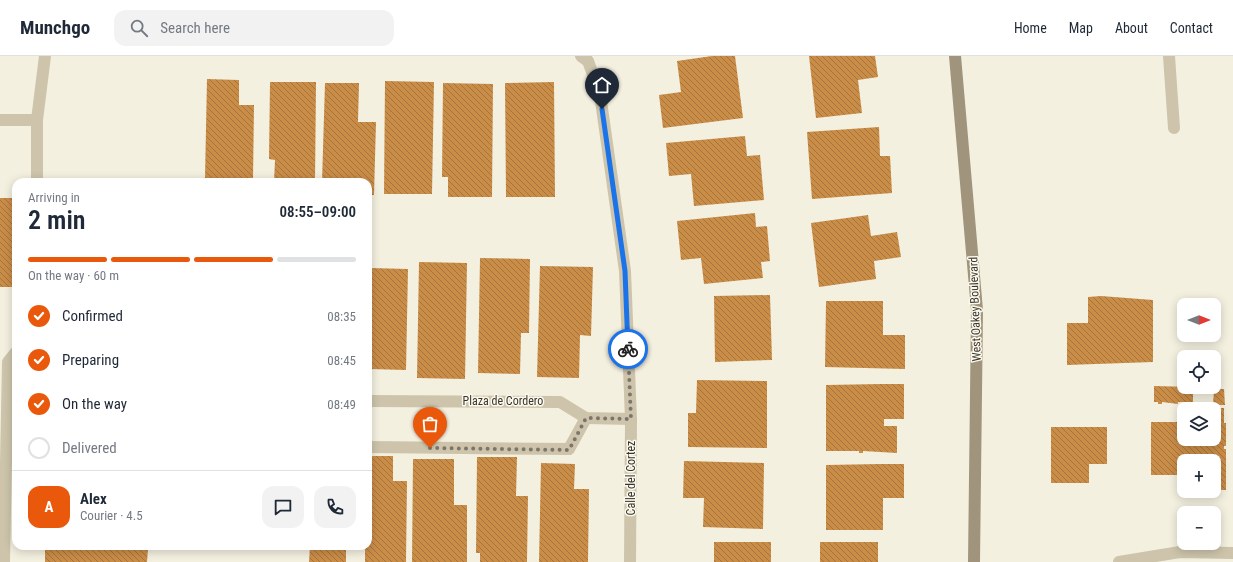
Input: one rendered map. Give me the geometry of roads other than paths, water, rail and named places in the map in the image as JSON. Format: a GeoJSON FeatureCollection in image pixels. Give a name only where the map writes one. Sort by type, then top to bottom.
{"type":"FeatureCollection","features":[{"type":"Feature","properties":{"kind":"main road","name":"West Oakey Boulevard"},"geometry":{"type":"LineString","coordinates":[[955,56],[977,310],[974,562]]}},
{"type":"Feature","properties":{"kind":"street"},"geometry":{"type":"LineString","coordinates":[[37,178],[38,120],[45,56]]}},
{"type":"Feature","properties":{"kind":"street"},"geometry":{"type":"LineString","coordinates":[[1169,56],[1174,128]]}},
{"type":"Feature","properties":{"kind":"street","name":"Calle del Cortez"},"geometry":{"type":"LineString","coordinates":[[585,58],[600,94],[625,271],[631,419],[630,562]]}},
{"type":"Feature","properties":{"kind":"street"},"geometry":{"type":"LineString","coordinates":[[0,120],[38,120]]}},
{"type":"Feature","properties":{"kind":"street"},"geometry":{"type":"LineString","coordinates":[[4,562],[8,362],[12,357]]}},
{"type":"Feature","properties":{"kind":"street","name":"Plaza de Cordero"},"geometry":{"type":"LineString","coordinates":[[372,400],[560,402],[586,418]]}},
{"type":"Feature","properties":{"kind":"street"},"geometry":{"type":"LineString","coordinates":[[372,447],[569,450],[586,418],[631,419]]}},
{"type":"Feature","properties":{"kind":"street"},"geometry":{"type":"LineString","coordinates":[[1119,562],[1180,552],[1233,553]]}}]}
